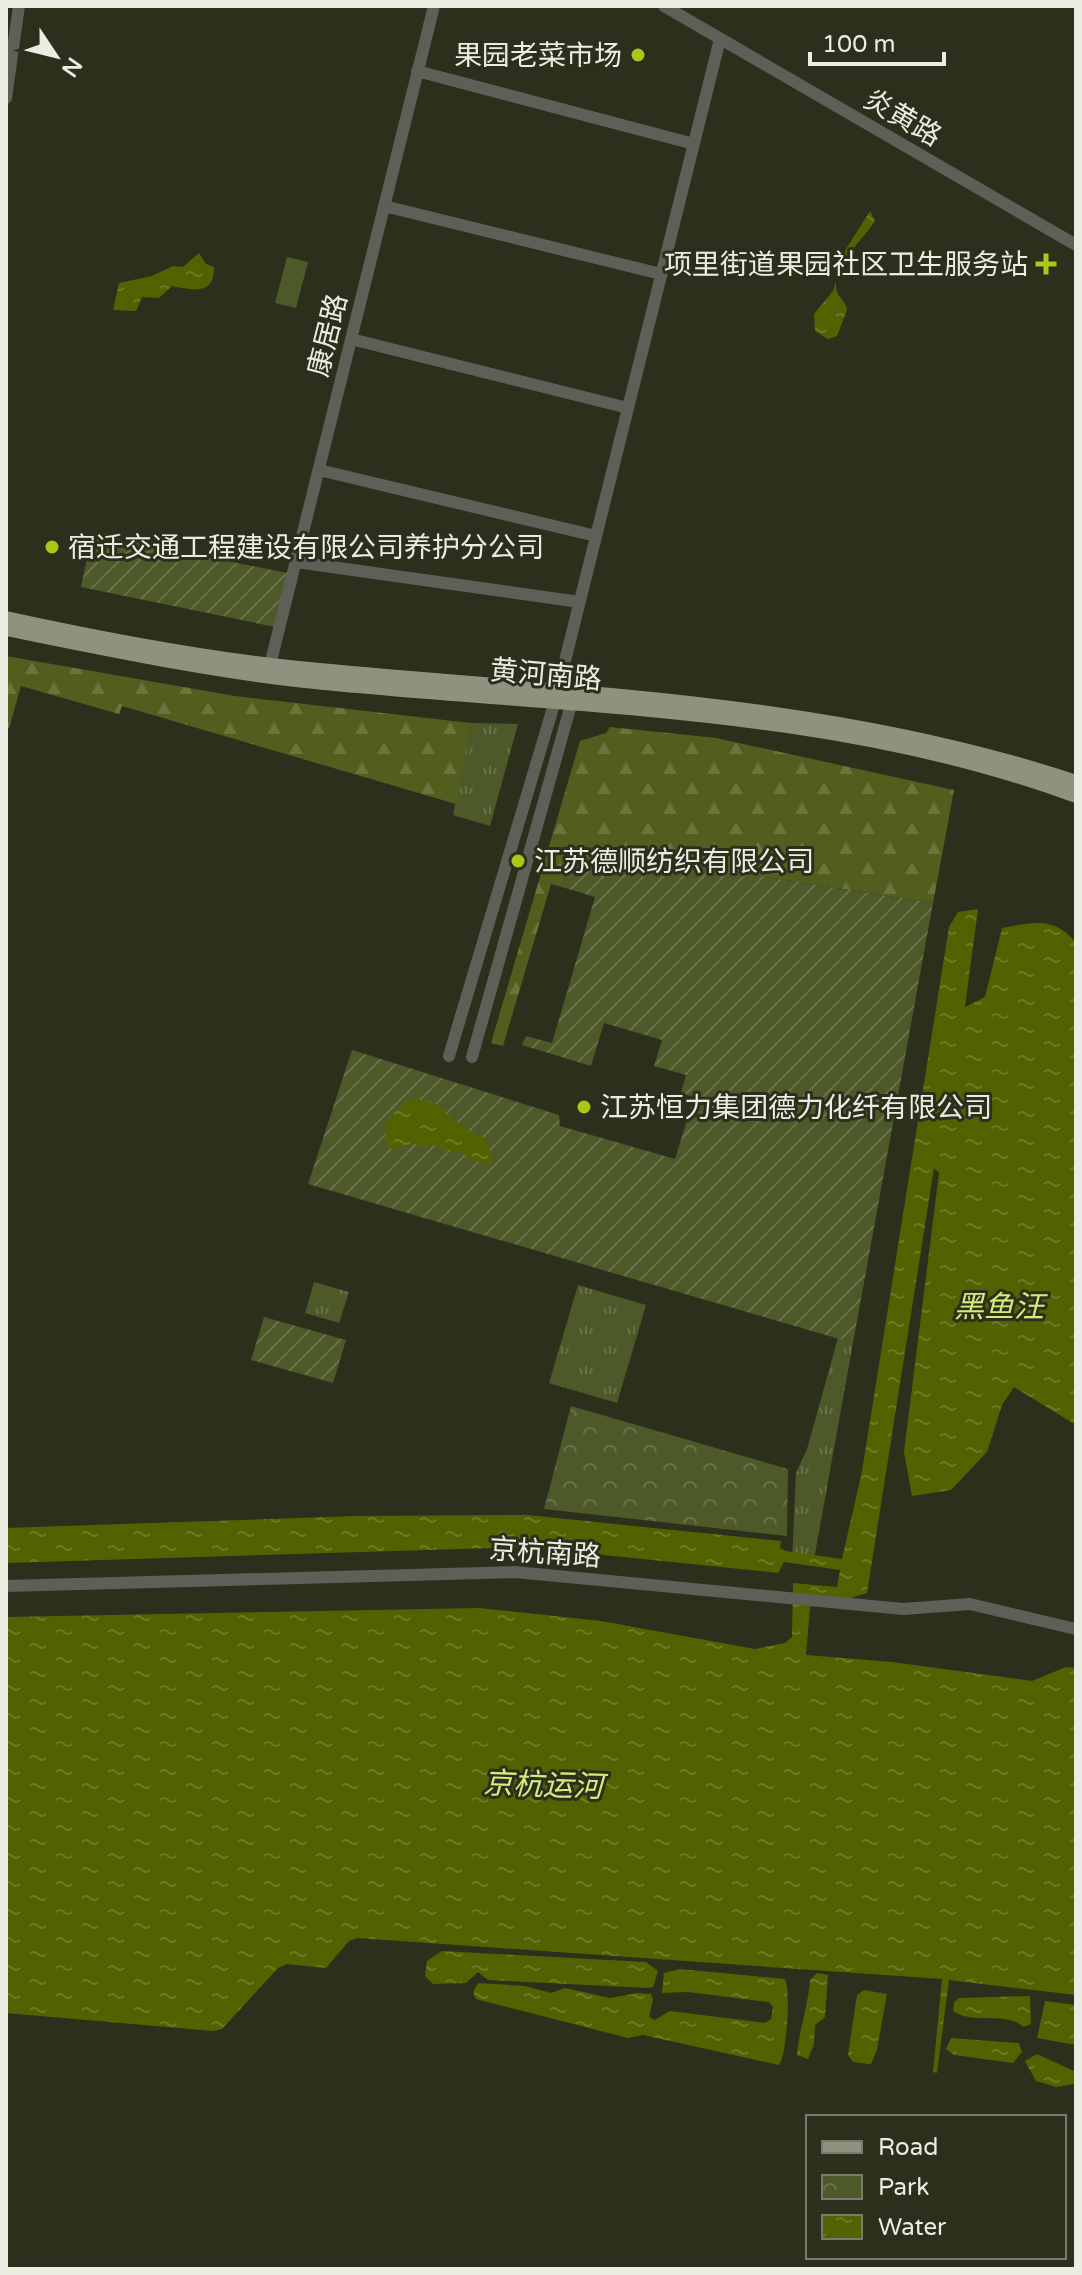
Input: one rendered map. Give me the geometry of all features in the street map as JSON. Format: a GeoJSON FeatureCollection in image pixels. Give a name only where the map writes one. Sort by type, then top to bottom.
{"type":"FeatureCollection","features":[{"type":"Feature","properties":{"kind":"main road","name":"黄河南路"},"geometry":{"type":"LineString","coordinates":[[6,618],[269,670]]}},
{"type":"Feature","properties":{"kind":"main road","name":"黄河南路"},"geometry":{"type":"LineString","coordinates":[[6,629],[269,670],[557,694],[810,730],[1023,778],[1076,796]]}},
{"type":"Feature","properties":{"kind":"main road","name":"黄河南路"},"geometry":{"type":"LineString","coordinates":[[574,696],[817,718],[958,749],[1076,782]]}},
{"type":"Feature","properties":{"kind":"street"},"geometry":{"type":"LineString","coordinates":[[6,90],[19,6]]}},
{"type":"Feature","properties":{"kind":"street","name":"康居路"},"geometry":{"type":"LineString","coordinates":[[269,670],[434,6]]}},
{"type":"Feature","properties":{"kind":"street","name":"炎黄路"},"geometry":{"type":"LineString","coordinates":[[664,6],[1076,245]]}},
{"type":"Feature","properties":{"kind":"street"},"geometry":{"type":"LineString","coordinates":[[449,1056],[557,694],[720,39]]}},
{"type":"Feature","properties":{"kind":"street"},"geometry":{"type":"LineString","coordinates":[[417,71],[694,144]]}},
{"type":"Feature","properties":{"kind":"street"},"geometry":{"type":"LineString","coordinates":[[384,206],[661,274]]}},
{"type":"Feature","properties":{"kind":"street"},"geometry":{"type":"LineString","coordinates":[[351,339],[628,408]]}},
{"type":"Feature","properties":{"kind":"street"},"geometry":{"type":"LineString","coordinates":[[319,470],[596,536]]}},
{"type":"Feature","properties":{"kind":"street"},"geometry":{"type":"LineString","coordinates":[[296,562],[580,602]]}},
{"type":"Feature","properties":{"kind":"street"},"geometry":{"type":"LineString","coordinates":[[472,1057],[574,696]]}},
{"type":"Feature","properties":{"kind":"street","name":"京杭南路"},"geometry":{"type":"LineString","coordinates":[[6,1586],[515,1572],[903,1609],[970,1604],[1076,1629]]}},
{"type":"Feature","properties":{"kind":"green space"},"geometry":{"type":"Polygon","coordinates":[[[287,257],[308,262],[296,308],[275,303],[287,257]]]}},
{"type":"Feature","properties":{"kind":"green space"},"geometry":{"type":"Polygon","coordinates":[[[92,534],[288,573],[275,627],[81,587],[92,534]]]}},
{"type":"Feature","properties":{"kind":"green space"},"geometry":{"type":"Polygon","coordinates":[[[6,656],[235,696],[471,723],[456,804],[122,706],[119,714],[21,686],[9,728],[6,727],[6,656]]]}},
{"type":"Feature","properties":{"kind":"green space"},"geometry":{"type":"Polygon","coordinates":[[[471,723],[518,724],[490,826],[453,815],[471,723]]]}},
{"type":"Feature","properties":{"kind":"green space"},"geometry":{"type":"Polygon","coordinates":[[[610,727],[716,738],[954,790],[933,903],[614,853],[567,868],[562,887],[551,884],[503,1046],[491,1043],[580,741],[606,733],[610,727]]]}},
{"type":"Feature","properties":{"kind":"green space"},"geometry":{"type":"Polygon","coordinates":[[[614,853],[933,903],[853,1343],[308,1184],[352,1050],[559,1115],[560,1126],[675,1159],[694,1097],[681,1093],[686,1075],[654,1066],[662,1040],[604,1023],[591,1066],[522,1045],[526,1036],[552,1043],[595,897],[562,887],[567,868],[614,853]]]}},
{"type":"Feature","properties":{"kind":"green space"},"geometry":{"type":"Polygon","coordinates":[[[314,1282],[349,1292],[339,1323],[305,1313],[314,1282]]]}},
{"type":"Feature","properties":{"kind":"green space"},"geometry":{"type":"Polygon","coordinates":[[[578,1285],[646,1305],[617,1403],[549,1383],[578,1285]]]}},
{"type":"Feature","properties":{"kind":"green space"},"geometry":{"type":"Polygon","coordinates":[[[264,1317],[346,1340],[333,1383],[251,1360],[264,1317]]]}},
{"type":"Feature","properties":{"kind":"green space"},"geometry":{"type":"Polygon","coordinates":[[[838,1338],[853,1343],[813,1565],[792,1562],[796,1473],[807,1449],[838,1338]]]}},
{"type":"Feature","properties":{"kind":"green space"},"geometry":{"type":"Polygon","coordinates":[[[571,1406],[788,1469],[787,1536],[544,1509],[571,1406]]]}},
{"type":"Feature","properties":{"kind":"water"},"geometry":{"type":"Polygon","coordinates":[[[870,211],[875,221],[839,272],[846,249],[870,211]]]}},
{"type":"Feature","properties":{"kind":"water"},"geometry":{"type":"Polygon","coordinates":[[[199,253],[206,264],[214,267],[213,276],[206,287],[172,286],[159,298],[142,297],[136,311],[113,310],[119,283],[152,276],[173,266],[183,267],[199,253]]]}},
{"type":"Feature","properties":{"kind":"water"},"geometry":{"type":"Polygon","coordinates":[[[837,279],[836,288],[847,310],[837,336],[828,339],[815,331],[814,314],[833,291],[837,279]]]}},
{"type":"Feature","properties":{"kind":"water"},"geometry":{"type":"Polygon","coordinates":[[[978,909],[965,1007],[985,997],[1002,928],[1043,923],[1060,928],[1076,943],[1076,1425],[1014,1387],[1002,1405],[987,1452],[951,1490],[912,1496],[904,1452],[939,1173],[934,1168],[867,1593],[844,1600],[811,1597],[806,1655],[892,1662],[1032,1681],[1066,1667],[1076,1668],[1076,1995],[949,1980],[937,2073],[933,2072],[942,1979],[357,1938],[349,1941],[326,1968],[287,1964],[278,1968],[222,2029],[213,2031],[6,2013],[6,1617],[479,1608],[601,1621],[755,1649],[785,1643],[792,1637],[793,1583],[837,1587],[840,1570],[784,1562],[778,1573],[526,1547],[6,1563],[6,1528],[356,1516],[527,1515],[781,1541],[780,1548],[786,1551],[842,1559],[862,1471],[949,927],[958,912],[978,909]]]}},
{"type":"Feature","properties":{"kind":"water"},"geometry":{"type":"Polygon","coordinates":[[[410,1099],[433,1103],[463,1127],[484,1137],[494,1159],[489,1164],[466,1159],[464,1152],[440,1149],[436,1145],[425,1147],[413,1143],[392,1150],[385,1128],[392,1115],[410,1099]]]}},
{"type":"Feature","properties":{"kind":"water"},"geometry":{"type":"Polygon","coordinates":[[[442,1951],[646,1962],[658,1971],[653,1987],[648,1988],[488,1980],[478,1972],[466,1983],[433,1984],[425,1976],[427,1961],[442,1951]]]}},
{"type":"Feature","properties":{"kind":"water"},"geometry":{"type":"Polygon","coordinates":[[[680,1969],[785,1979],[787,2022],[779,2065],[643,2035],[628,2038],[476,1999],[473,1992],[478,1983],[525,1986],[551,1993],[565,1988],[610,1998],[651,1994],[653,1999],[649,2017],[655,2020],[670,2011],[765,2023],[771,2019],[773,2007],[769,2002],[688,1992],[662,1993],[664,1973],[680,1969]]]}},
{"type":"Feature","properties":{"kind":"water"},"geometry":{"type":"Polygon","coordinates":[[[817,1973],[828,1975],[825,2017],[815,2025],[814,2044],[808,2059],[797,2055],[810,1980],[817,1973]]]}},
{"type":"Feature","properties":{"kind":"water"},"geometry":{"type":"Polygon","coordinates":[[[864,1990],[887,1994],[877,2050],[871,2064],[853,2062],[848,2055],[857,1995],[864,1990]]]}},
{"type":"Feature","properties":{"kind":"water"},"geometry":{"type":"Polygon","coordinates":[[[1030,1996],[1031,2024],[1023,2027],[1008,2020],[970,2017],[953,2011],[954,2002],[959,1998],[1030,1996]]]}},
{"type":"Feature","properties":{"kind":"water"},"geometry":{"type":"Polygon","coordinates":[[[1045,2001],[1076,2005],[1076,2045],[1037,2038],[1045,2001]]]}},
{"type":"Feature","properties":{"kind":"water"},"geometry":{"type":"Polygon","coordinates":[[[951,2038],[1019,2043],[1022,2052],[1013,2063],[954,2055],[946,2049],[951,2038]]]}},
{"type":"Feature","properties":{"kind":"water"},"geometry":{"type":"Polygon","coordinates":[[[1037,2054],[1076,2072],[1074,2084],[1056,2087],[1036,2081],[1025,2061],[1037,2054]]]}},
{"type":"Feature","properties":{"kind":"place","name":"果园老菜市场"},"geometry":{"type":"Point","coordinates":[638,55]}},
{"type":"Feature","properties":{"kind":"place","name":"项里街道果园社区卫生服务站"},"geometry":{"type":"Point","coordinates":[1046,264]}},
{"type":"Feature","properties":{"kind":"place","name":"宿迁交通工程建设有限公司养护分公司"},"geometry":{"type":"Point","coordinates":[52,547]}},
{"type":"Feature","properties":{"kind":"place","name":"江苏德顺纺织有限公司"},"geometry":{"type":"Point","coordinates":[518,861]}},
{"type":"Feature","properties":{"kind":"place","name":"江苏恒力集团德力化纤有限公司"},"geometry":{"type":"Point","coordinates":[584,1107]}},
{"type":"Feature","properties":{"kind":"water label","name":"黑鱼汪"},"geometry":{"type":"Point","coordinates":[999,1307]}},
{"type":"Feature","properties":{"kind":"water label","name":"京杭运河"},"geometry":{"type":"Point","coordinates":[543,1785]}}]}
